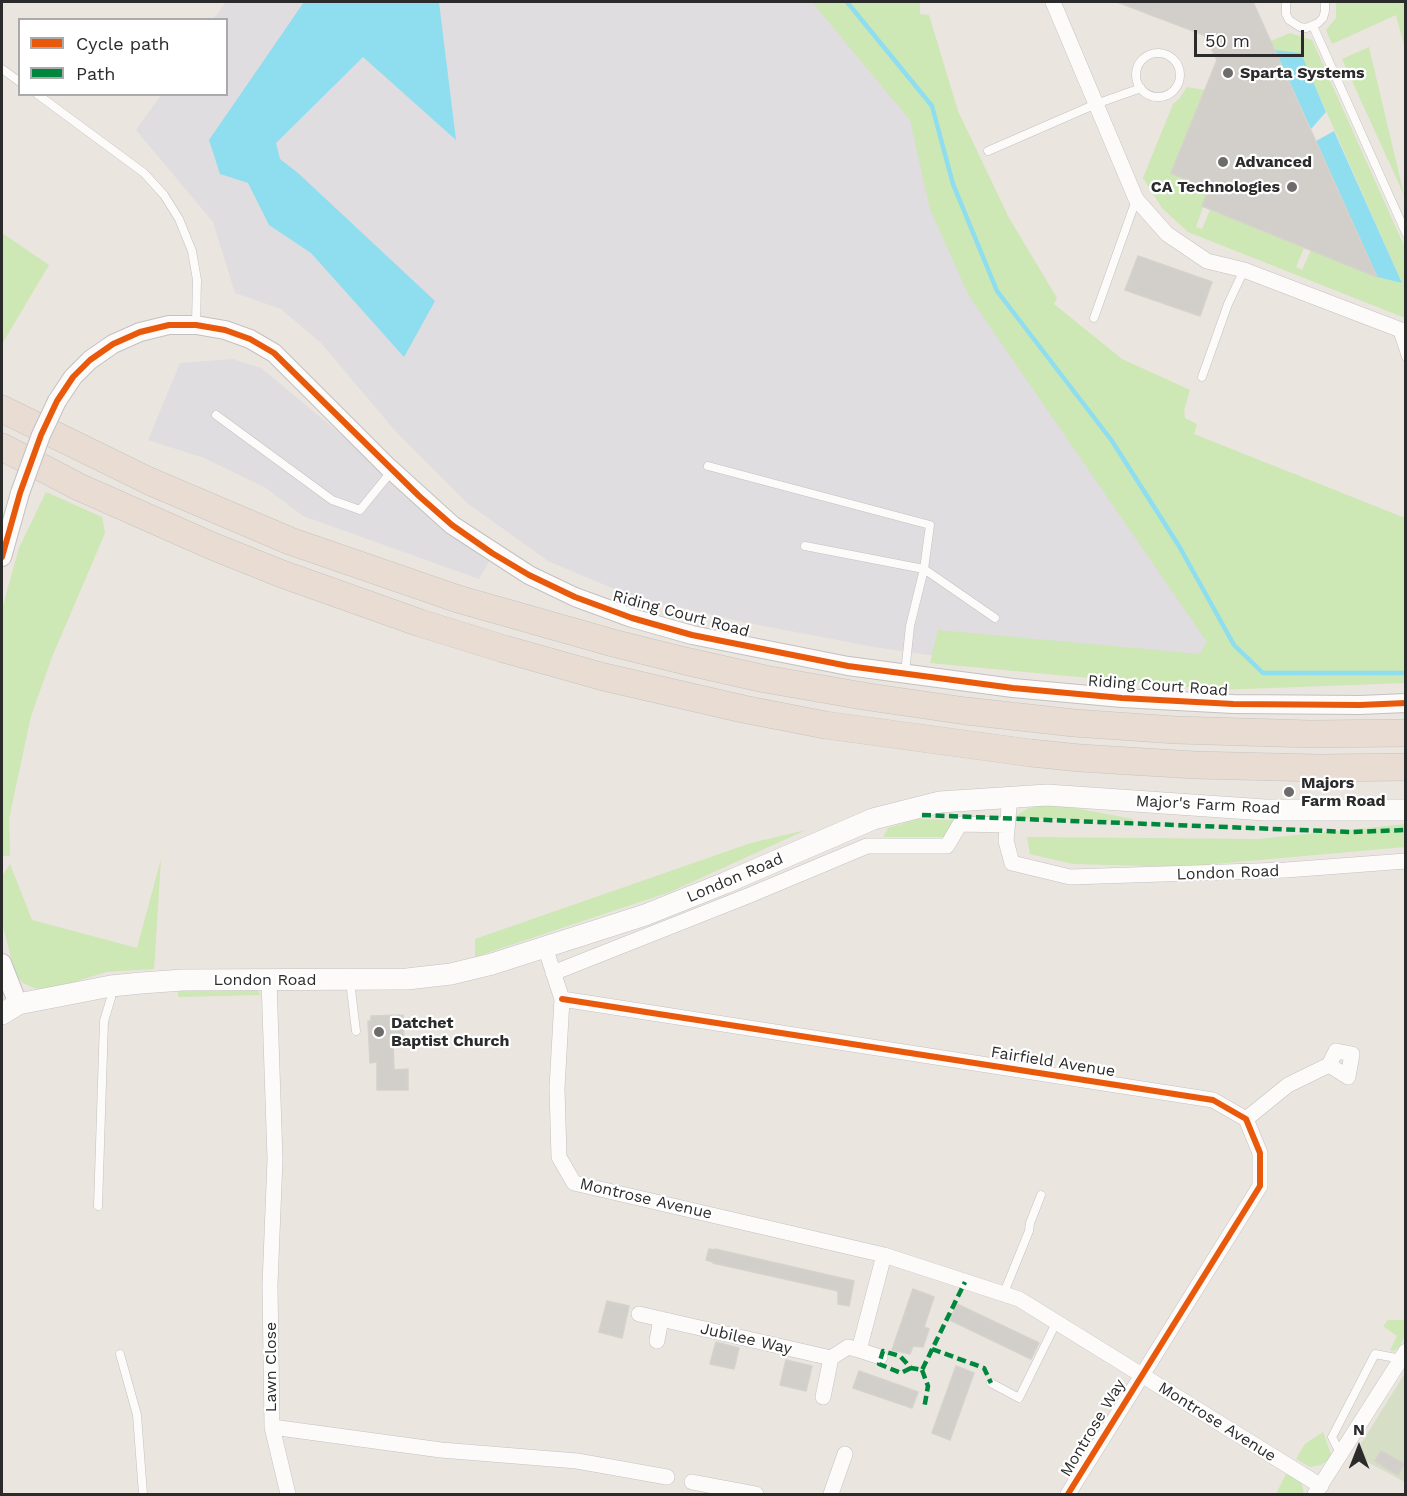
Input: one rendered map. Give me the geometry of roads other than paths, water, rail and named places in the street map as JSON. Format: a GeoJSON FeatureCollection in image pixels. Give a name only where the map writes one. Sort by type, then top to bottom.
{"type":"FeatureCollection","features":[{"type":"Feature","properties":{"kind":"highway"},"geometry":{"type":"LineString","coordinates":[[2,409],[149,481],[290,541],[385,576],[458,599],[685,661],[765,679],[869,697],[1065,722],[1176,730],[1311,734],[1406,733]]}},
{"type":"Feature","properties":{"kind":"highway"},"geometry":{"type":"LineString","coordinates":[[2,447],[79,487],[141,515],[212,546],[361,604],[462,636],[616,680],[743,709],[825,725],[1080,758],[1195,765],[1319,768],[1406,767]]}},
{"type":"Feature","properties":{"kind":"main road","name":"Major's Farm Road"},"geometry":{"type":"LineString","coordinates":[[1010,796],[1050,795],[1265,810],[1406,810]]}},
{"type":"Feature","properties":{"kind":"main road","name":"London Road"},"geometry":{"type":"LineString","coordinates":[[10,1009],[111,986],[183,980],[408,979],[451,974],[492,964],[645,915],[873,819],[940,801],[1010,796]]}},
{"type":"Feature","properties":{"kind":"street"},"geometry":{"type":"LineString","coordinates":[[1052,2],[1136,199],[1167,234],[1207,261],[1244,270],[1401,330]]}},
{"type":"Feature","properties":{"kind":"street","name":"Riding Court Road"},"geometry":{"type":"LineString","coordinates":[[2,557],[20,493],[41,435],[57,401],[73,376],[90,360],[113,344],[140,332],[169,325],[196,325],[225,330],[250,339],[274,353],[392,470],[452,525],[468,536],[529,575],[575,597],[632,618],[692,635],[774,652],[905,675],[1013,688],[1122,698],[1233,704],[1406,703]]}},
{"type":"Feature","properties":{"kind":"street","name":"London Road"},"geometry":{"type":"LineString","coordinates":[[1010,796],[1006,841],[1012,863],[1070,877],[1286,870],[1406,861]]}},
{"type":"Feature","properties":{"kind":"street"},"geometry":{"type":"LineString","coordinates":[[553,973],[750,896],[867,846],[947,846],[960,824],[1007,825]]}},
{"type":"Feature","properties":{"kind":"street","name":"Montrose Avenue"},"geometry":{"type":"LineString","coordinates":[[544,947],[562,999],[557,1088],[559,1157],[574,1183],[884,1255],[1019,1299],[1318,1490]]}},
{"type":"Feature","properties":{"kind":"street"},"geometry":{"type":"LineString","coordinates":[[2,963],[10,1009]]}},
{"type":"Feature","properties":{"kind":"street","name":"Lawn Close"},"geometry":{"type":"LineString","coordinates":[[269,980],[275,1159],[270,1285],[272,1427],[441,1450],[577,1461],[667,1477]]}},
{"type":"Feature","properties":{"kind":"street","name":"Fairfield Avenue"},"geometry":{"type":"LineString","coordinates":[[562,999],[1212,1100],[1246,1119]]}},
{"type":"Feature","properties":{"kind":"street"},"geometry":{"type":"LineString","coordinates":[[1141,1375],[1260,1186],[1260,1153],[1246,1119],[1288,1085],[1329,1065]]}},
{"type":"Feature","properties":{"kind":"street"},"geometry":{"type":"LineString","coordinates":[[854,1348],[884,1255]]}},
{"type":"Feature","properties":{"kind":"street","name":"Jubilee Way"},"geometry":{"type":"LineString","coordinates":[[639,1314],[831,1358]]}},
{"type":"Feature","properties":{"kind":"street"},"geometry":{"type":"LineString","coordinates":[[657,1341],[661,1319]]}},
{"type":"Feature","properties":{"kind":"street"},"geometry":{"type":"LineString","coordinates":[[824,1397],[831,1358],[854,1348],[880,1357]]}},
{"type":"Feature","properties":{"kind":"street"},"geometry":{"type":"LineString","coordinates":[[1318,1490],[1403,1355]]}},
{"type":"Feature","properties":{"kind":"street","name":"Montrose Way"},"geometry":{"type":"LineString","coordinates":[[1068,1494],[1141,1375]]}},
{"type":"Feature","properties":{"kind":"street"},"geometry":{"type":"LineString","coordinates":[[272,1427],[288,1494]]}},
{"type":"Feature","properties":{"kind":"street"},"geometry":{"type":"LineString","coordinates":[[831,1494],[844,1454]]}},
{"type":"Feature","properties":{"kind":"street"},"geometry":{"type":"LineString","coordinates":[[692,1482],[756,1494]]}},
{"type":"Feature","properties":{"kind":"lane"},"geometry":{"type":"LineString","coordinates":[[1286,2],[1286,14],[1294,24],[1306,28],[1313,26],[1323,18],[1325,2]]}},
{"type":"Feature","properties":{"kind":"lane"},"geometry":{"type":"LineString","coordinates":[[1313,26],[1406,233]]}},
{"type":"Feature","properties":{"kind":"lane"},"geometry":{"type":"LineString","coordinates":[[1153,54],[1167,55],[1173,59],[1180,71],[1180,78],[1173,91],[1167,95],[1153,96],[1141,88],[1136,75],[1141,61],[1153,54]]}},
{"type":"Feature","properties":{"kind":"lane"},"geometry":{"type":"LineString","coordinates":[[2,69],[18,81]]}},
{"type":"Feature","properties":{"kind":"lane"},"geometry":{"type":"LineString","coordinates":[[988,151],[1096,104],[1141,88]]}},
{"type":"Feature","properties":{"kind":"lane"},"geometry":{"type":"LineString","coordinates":[[40,96],[136,167],[164,195],[192,250],[196,280],[196,325]]}},
{"type":"Feature","properties":{"kind":"lane"},"geometry":{"type":"LineString","coordinates":[[1094,318],[1136,199]]}},
{"type":"Feature","properties":{"kind":"lane"},"geometry":{"type":"LineString","coordinates":[[1202,377],[1228,304],[1244,270]]}},
{"type":"Feature","properties":{"kind":"lane"},"geometry":{"type":"LineString","coordinates":[[1401,330],[1406,357]]}},
{"type":"Feature","properties":{"kind":"lane"},"geometry":{"type":"LineString","coordinates":[[216,415],[332,500],[360,510],[392,470]]}},
{"type":"Feature","properties":{"kind":"lane"},"geometry":{"type":"LineString","coordinates":[[708,466],[930,525],[924,569],[910,626],[905,675]]}},
{"type":"Feature","properties":{"kind":"lane"},"geometry":{"type":"LineString","coordinates":[[805,546],[924,569],[995,618]]}},
{"type":"Feature","properties":{"kind":"lane"},"geometry":{"type":"LineString","coordinates":[[350,979],[356,1031]]}},
{"type":"Feature","properties":{"kind":"lane"},"geometry":{"type":"LineString","coordinates":[[98,1206],[104,1021],[111,999],[111,986]]}},
{"type":"Feature","properties":{"kind":"lane"},"geometry":{"type":"LineString","coordinates":[[1003,1294],[1041,1196]]}},
{"type":"Feature","properties":{"kind":"lane"},"geometry":{"type":"LineString","coordinates":[[991,1383],[1019,1398],[1056,1323]]}},
{"type":"Feature","properties":{"kind":"lane"},"geometry":{"type":"LineString","coordinates":[[120,1354],[137,1415],[143,1494]]}},
{"type":"Feature","properties":{"kind":"lane"},"geometry":{"type":"LineString","coordinates":[[1341,1456],[1332,1437],[1375,1354],[1403,1355]]}},
{"type":"Feature","properties":{"kind":"water"},"geometry":{"type":"Polygon","coordinates":[[[304,2],[439,2],[456,140],[363,57],[276,143],[280,159],[298,173],[435,301],[404,357],[311,253],[269,225],[248,183],[220,174],[209,140],[304,2]]]}},
{"type":"Feature","properties":{"kind":"water"},"geometry":{"type":"Polygon","coordinates":[[[1275,50],[1301,53],[1326,112],[1311,129],[1275,50]]]}},
{"type":"Feature","properties":{"kind":"water"},"geometry":{"type":"Polygon","coordinates":[[[1334,131],[1402,283],[1377,277],[1316,141],[1334,131]]]}},
{"type":"Feature","properties":{"kind":"waterway"},"geometry":{"type":"LineString","coordinates":[[847,2],[932,106],[953,184],[997,291],[1112,441],[1179,546],[1234,645],[1263,673],[1406,673]]}},
{"type":"Feature","properties":{"kind":"place","name":"Sparta Systems"},"geometry":{"type":"Point","coordinates":[1228,73]}},
{"type":"Feature","properties":{"kind":"place","name":"Advanced"},"geometry":{"type":"Point","coordinates":[1223,162]}},
{"type":"Feature","properties":{"kind":"place","name":"CA Technologies"},"geometry":{"type":"Point","coordinates":[1292,187]}},
{"type":"Feature","properties":{"kind":"place","name":"Majors Farm Road"},"geometry":{"type":"Point","coordinates":[1289,792]}},
{"type":"Feature","properties":{"kind":"place","name":"Datchet Baptist Church"},"geometry":{"type":"Point","coordinates":[379,1032]}}]}
